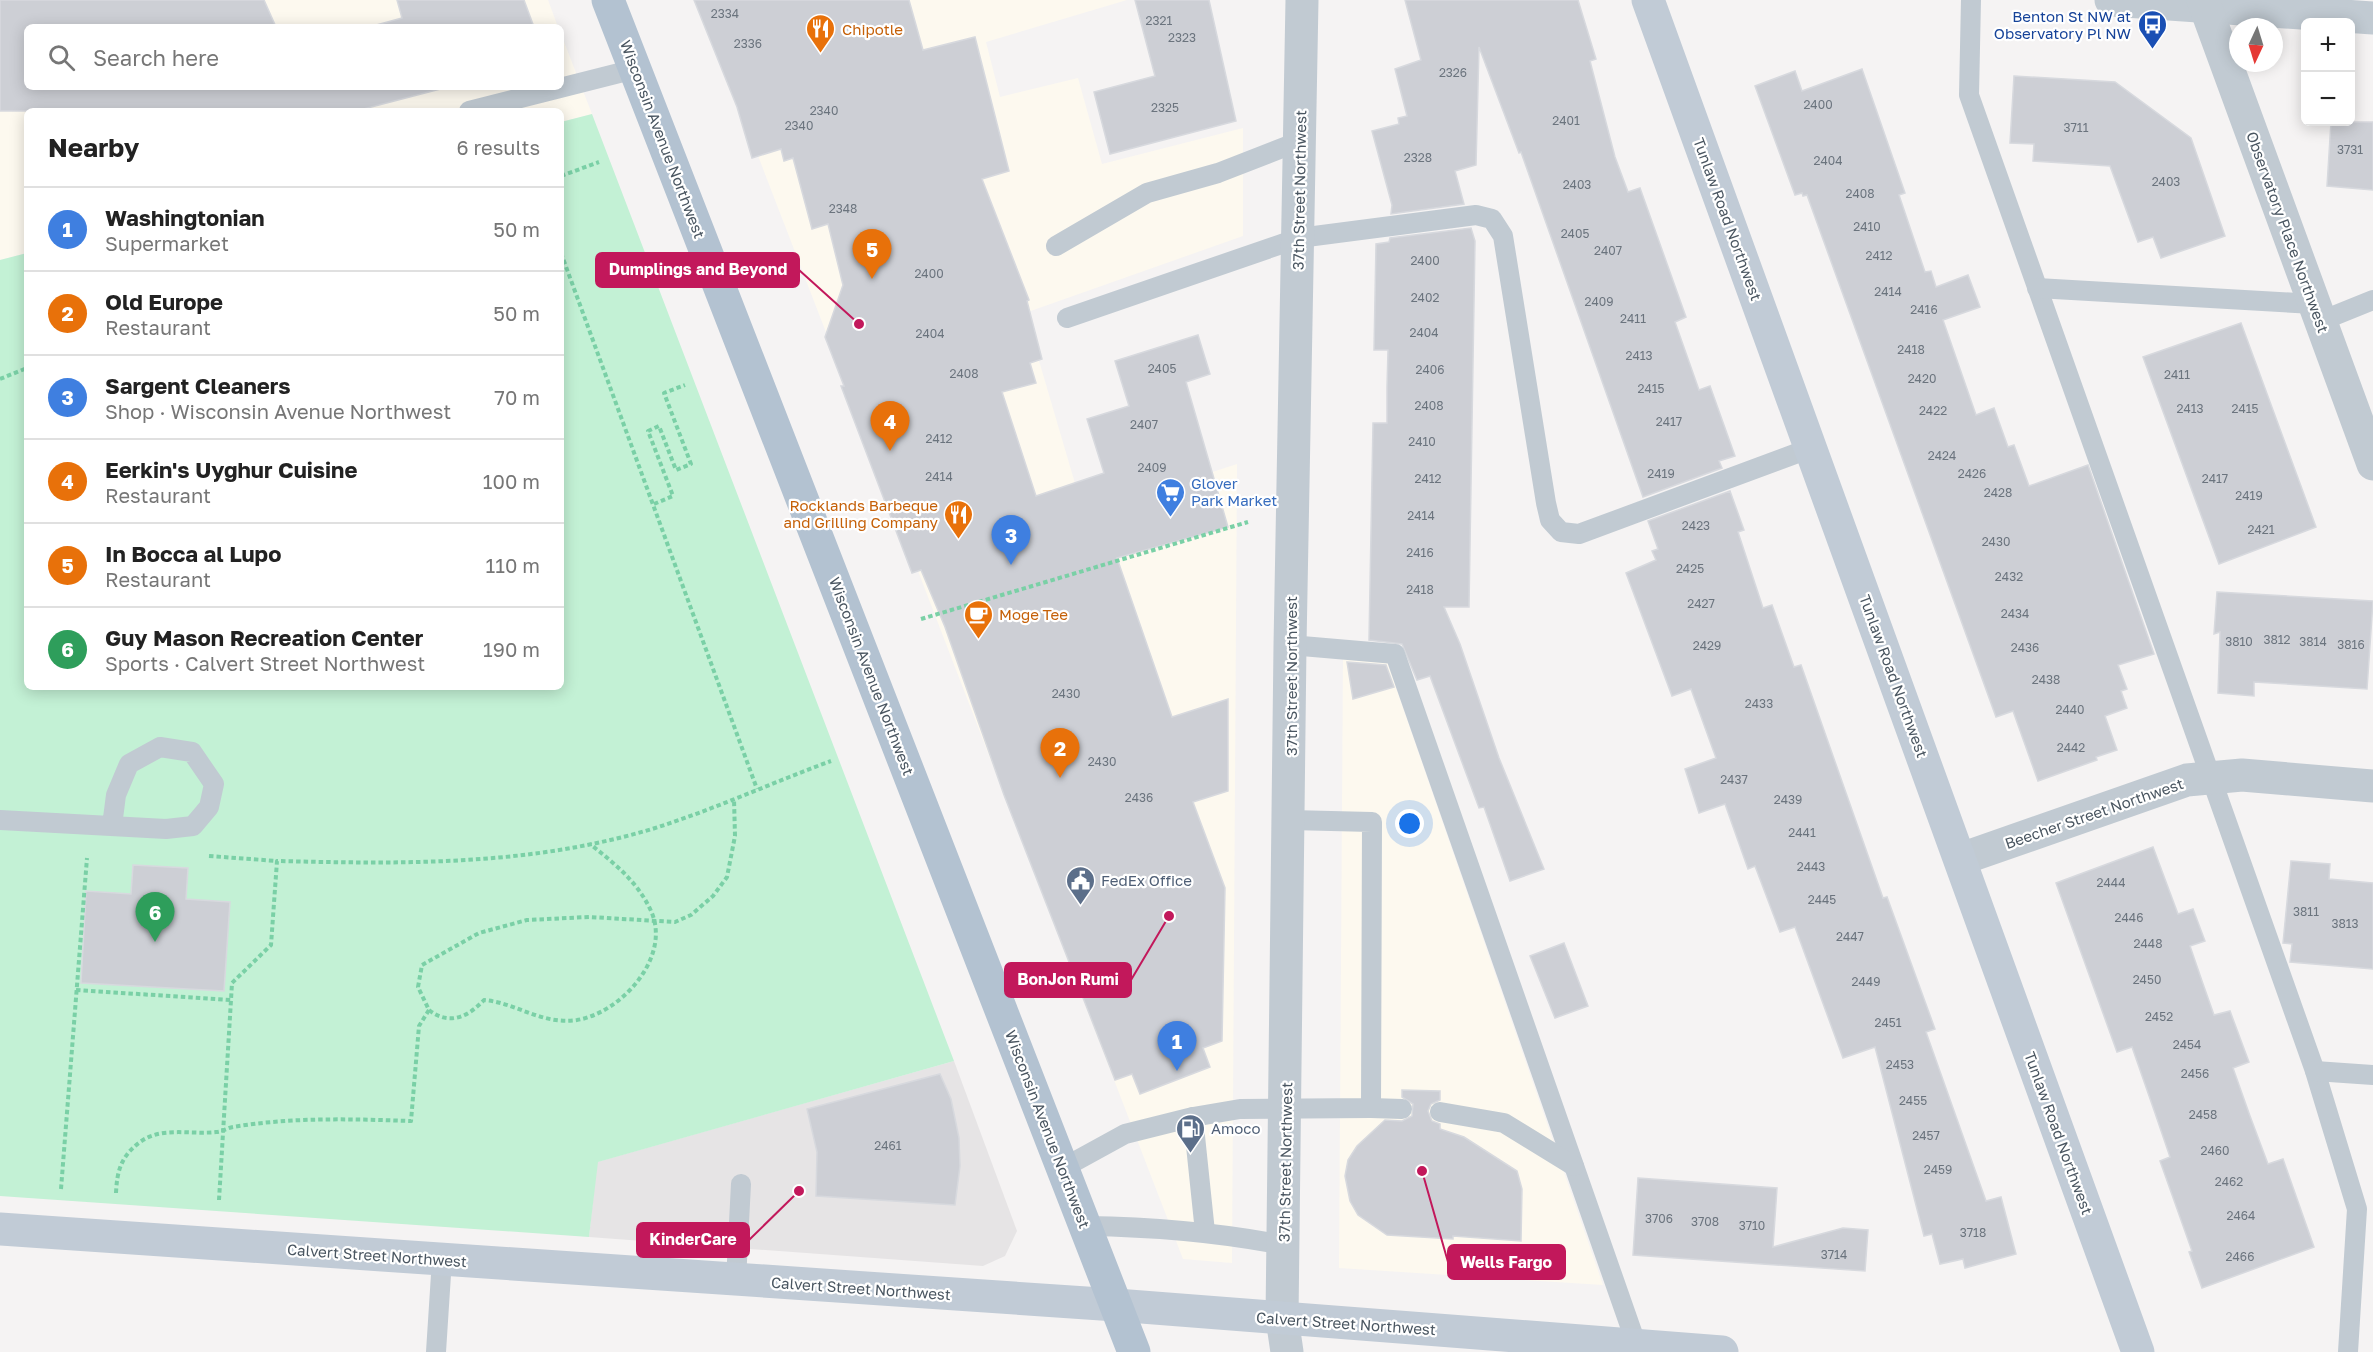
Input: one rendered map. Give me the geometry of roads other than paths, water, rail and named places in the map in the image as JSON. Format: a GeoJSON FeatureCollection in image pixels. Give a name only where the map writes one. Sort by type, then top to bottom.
{"type":"FeatureCollection","features":[{"type":"Feature","properties":{"kind":"main road","name":"Wisconsin Avenue Northwest"},"geometry":{"type":"LineString","coordinates":[[608,0],[1134,1352]]}},
{"type":"Feature","properties":{"kind":"street","name":"37th Street Northwest"},"geometry":{"type":"LineString","coordinates":[[1287,1352],[1282,1318],[1290,820],[1290,645],[1302,0]]}},
{"type":"Feature","properties":{"kind":"street","name":"Tunlaw Road Northwest"},"geometry":{"type":"LineString","coordinates":[[1648,0],[2138,1352]]}},
{"type":"Feature","properties":{"kind":"street"},"geometry":{"type":"LineString","coordinates":[[2111,0],[2204,3],[2373,18]]}},
{"type":"Feature","properties":{"kind":"street","name":"Observatory Place Northwest"},"geometry":{"type":"LineString","coordinates":[[2204,3],[2373,464]]}},
{"type":"Feature","properties":{"kind":"street","name":"Beecher Street Northwest"},"geometry":{"type":"LineString","coordinates":[[1961,859],[2169,785],[2211,776],[2242,775],[2373,786]]}},
{"type":"Feature","properties":{"kind":"street","name":"Calvert Street Northwest"},"geometry":{"type":"LineString","coordinates":[[0,1229],[1116,1305],[1722,1352]]}},
{"type":"Feature","properties":{"kind":"lane"},"geometry":{"type":"LineString","coordinates":[[1971,0],[1969,95],[2315,1071],[2357,1209],[2348,1352]]}},
{"type":"Feature","properties":{"kind":"lane"},"geometry":{"type":"LineString","coordinates":[[564,87],[635,69]]}},
{"type":"Feature","properties":{"kind":"lane"},"geometry":{"type":"LineString","coordinates":[[481,108],[552,90]]}},
{"type":"Feature","properties":{"kind":"lane"},"geometry":{"type":"LineString","coordinates":[[1056,246],[1147,193],[1218,172],[1300,141]]}},
{"type":"Feature","properties":{"kind":"lane"},"geometry":{"type":"LineString","coordinates":[[1067,318],[1299,237],[1476,215],[1492,219],[1503,236],[1550,520],[1561,532],[1579,534],[1811,447]]}},
{"type":"Feature","properties":{"kind":"lane"},"geometry":{"type":"LineString","coordinates":[[2037,288],[2317,312],[2373,300]]}},
{"type":"Feature","properties":{"kind":"lane"},"geometry":{"type":"LineString","coordinates":[[1290,645],[1395,654],[1637,1346]]}},
{"type":"Feature","properties":{"kind":"lane"},"geometry":{"type":"LineString","coordinates":[[0,820],[166,829],[194,826],[209,807],[214,784],[192,752],[160,747],[129,764],[116,795],[112,826]]}},
{"type":"Feature","properties":{"kind":"lane"},"geometry":{"type":"LineString","coordinates":[[1290,820],[1372,822],[1371,1108]]}},
{"type":"Feature","properties":{"kind":"lane"},"geometry":{"type":"LineString","coordinates":[[2315,1071],[2373,1075]]}},
{"type":"Feature","properties":{"kind":"lane"},"geometry":{"type":"LineString","coordinates":[[1063,1168],[1125,1134],[1193,1117],[1240,1109],[1402,1109]]}},
{"type":"Feature","properties":{"kind":"lane"},"geometry":{"type":"LineString","coordinates":[[1440,1112],[1504,1123],[1574,1166]]}},
{"type":"Feature","properties":{"kind":"lane"},"geometry":{"type":"LineString","coordinates":[[1193,1117],[1205,1232]]}},
{"type":"Feature","properties":{"kind":"lane"},"geometry":{"type":"LineString","coordinates":[[736,1280],[741,1184]]}},
{"type":"Feature","properties":{"kind":"lane"},"geometry":{"type":"LineString","coordinates":[[1086,1226],[1162,1227],[1283,1245]]}},
{"type":"Feature","properties":{"kind":"lane"},"geometry":{"type":"LineString","coordinates":[[436,1352],[442,1259]]}},
{"type":"Feature","properties":{"kind":"place","name":"Benton St NW at Observatory Pl NW"},"geometry":{"type":"Point","coordinates":[2152,50]}},
{"type":"Feature","properties":{"kind":"place","name":"Chipotle"},"geometry":{"type":"Point","coordinates":[821,54]}},
{"type":"Feature","properties":{"kind":"place","name":"In Bocca al Lupo"},"geometry":{"type":"Point","coordinates":[872,279]}},
{"type":"Feature","properties":{"kind":"place","name":"Dumplings and Beyond"},"geometry":{"type":"Point","coordinates":[859,324]}},
{"type":"Feature","properties":{"kind":"place","name":"Eerkin's Uyghur Cuisine"},"geometry":{"type":"Point","coordinates":[890,451]}},
{"type":"Feature","properties":{"kind":"place","name":"Glover Park Market"},"geometry":{"type":"Point","coordinates":[1170,518]}},
{"type":"Feature","properties":{"kind":"place","name":"Rocklands Barbeque and Grilling Company"},"geometry":{"type":"Point","coordinates":[959,540]}},
{"type":"Feature","properties":{"kind":"place","name":"Sargent Cleaners"},"geometry":{"type":"Point","coordinates":[1011,565]}},
{"type":"Feature","properties":{"kind":"place","name":"Moge Tee"},"geometry":{"type":"Point","coordinates":[978,640]}},
{"type":"Feature","properties":{"kind":"place","name":"Old Europe"},"geometry":{"type":"Point","coordinates":[1060,778]}},
{"type":"Feature","properties":{"kind":"place","name":"FedEx Office"},"geometry":{"type":"Point","coordinates":[1080,906]}},
{"type":"Feature","properties":{"kind":"place","name":"BonJon Rumi"},"geometry":{"type":"Point","coordinates":[1169,916]}},
{"type":"Feature","properties":{"kind":"place","name":"Guy Mason Recreation Center"},"geometry":{"type":"Point","coordinates":[155,942]}},
{"type":"Feature","properties":{"kind":"place","name":"Washingtonian"},"geometry":{"type":"Point","coordinates":[1177,1071]}},
{"type":"Feature","properties":{"kind":"place","name":"Amoco"},"geometry":{"type":"Point","coordinates":[1190,1154]}},
{"type":"Feature","properties":{"kind":"place","name":"Wells Fargo"},"geometry":{"type":"Point","coordinates":[1422,1171]}},
{"type":"Feature","properties":{"kind":"place","name":"KinderCare"},"geometry":{"type":"Point","coordinates":[799,1191]}}]}
